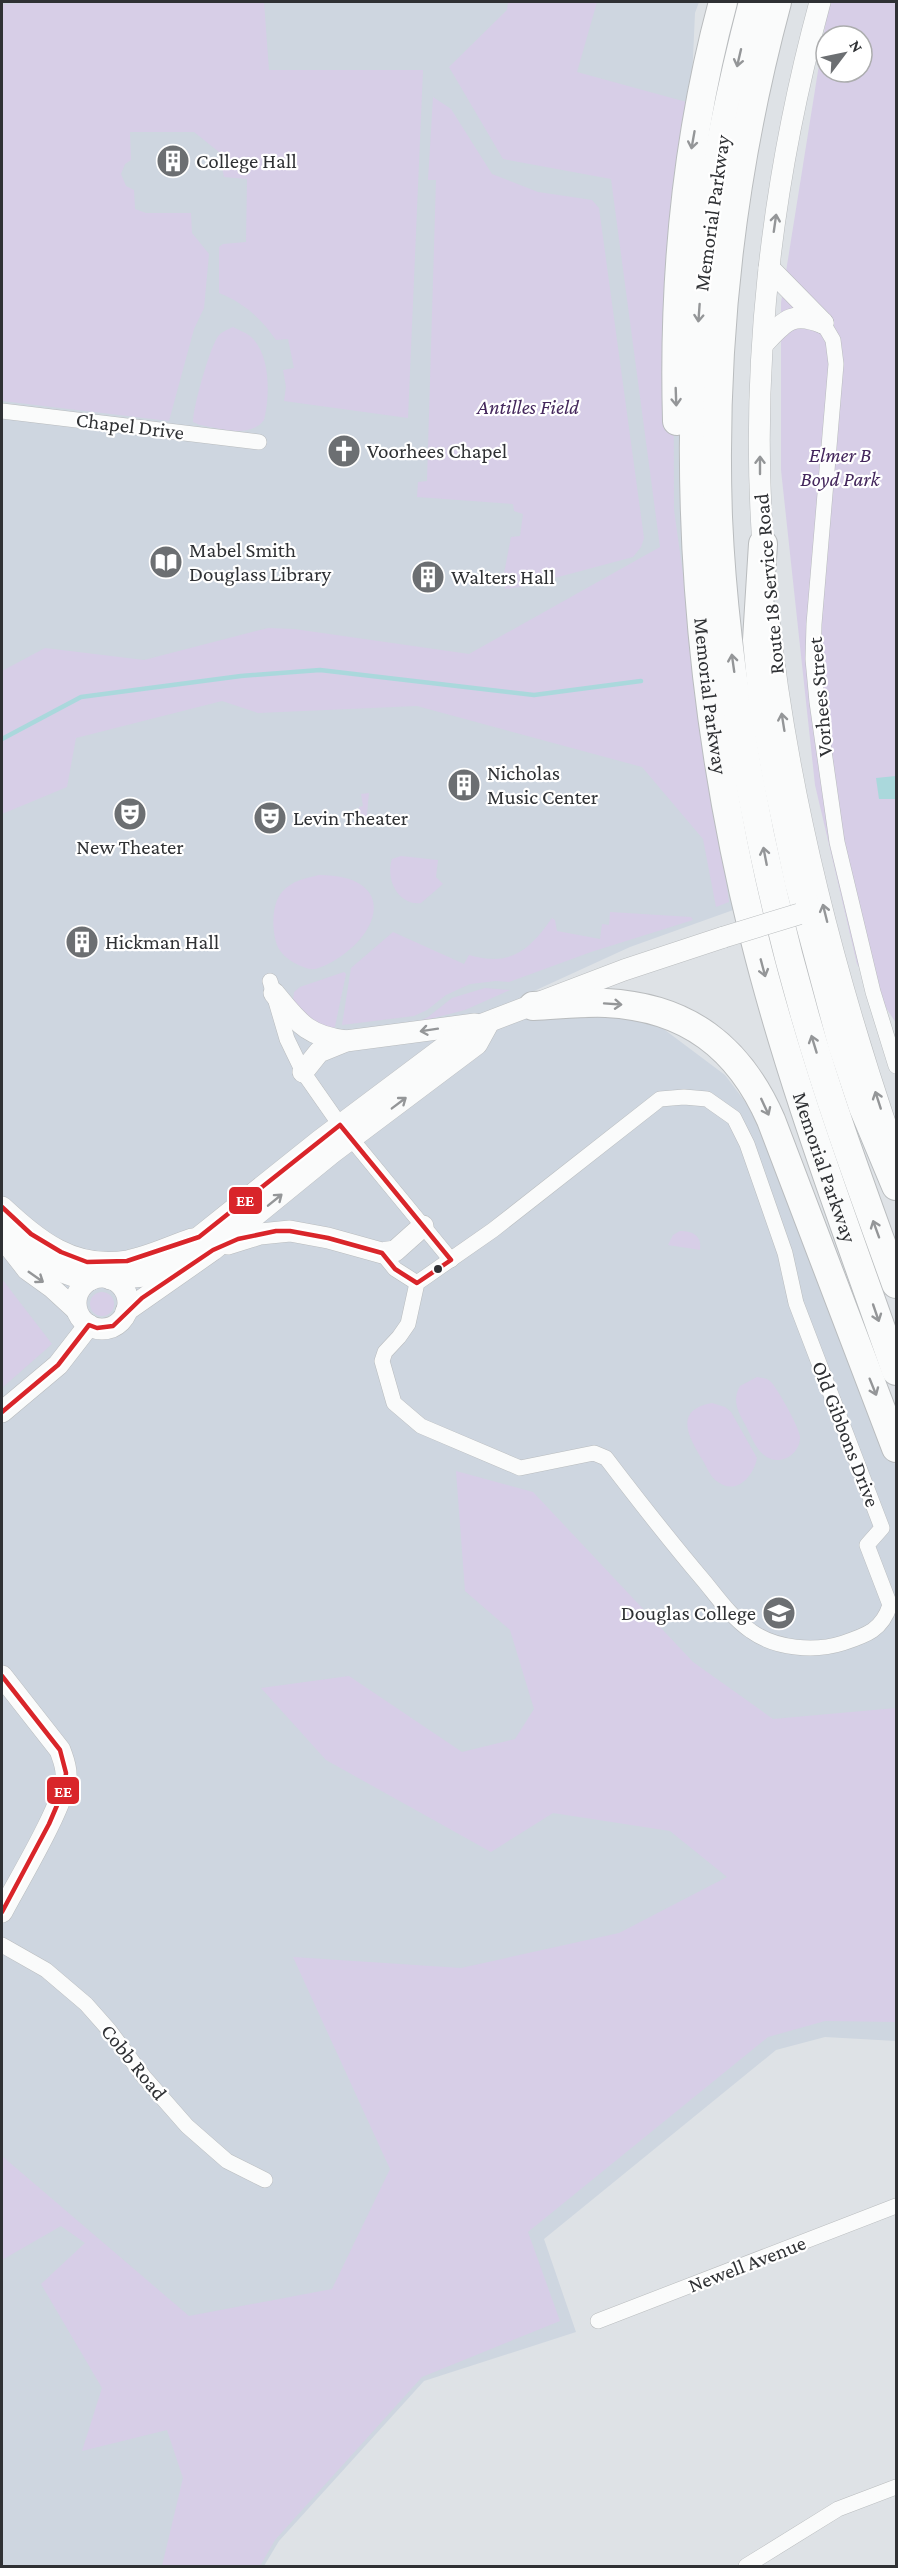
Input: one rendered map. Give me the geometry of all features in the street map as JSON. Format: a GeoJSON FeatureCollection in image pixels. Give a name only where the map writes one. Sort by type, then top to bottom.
{"type":"FeatureCollection","features":[{"type":"Feature","properties":{"kind":"highway"},"geometry":{"type":"LineString","coordinates":[[712,726],[692,635],[689,609],[681,508],[675,370],[680,252],[688,168],[708,60],[723,2]]}},
{"type":"Feature","properties":{"kind":"highway","name":"Memorial Parkway"},"geometry":{"type":"LineString","coordinates":[[753,2],[735,75],[712,196],[703,265],[696,358],[694,442],[696,525],[712,726],[735,851],[775,1014],[818,1150],[897,1371]]}},
{"type":"Feature","properties":{"kind":"highway","name":"Memorial Parkway"},"geometry":{"type":"LineString","coordinates":[[777,2],[743,155],[725,290],[717,441],[718,519],[724,590],[742,732],[773,894],[819,1062],[897,1284]]}},
{"type":"Feature","properties":{"kind":"highway"},"geometry":{"type":"LineString","coordinates":[[763,544],[757,640],[761,680],[771,752],[802,913],[849,1067],[879,1149],[897,1186]]}},
{"type":"Feature","properties":{"kind":"highway"},"geometry":{"type":"LineString","coordinates":[[533,1006],[604,1003],[656,1011],[687,1023],[715,1040],[746,1072],[774,1127],[897,1448]]}},
{"type":"Feature","properties":{"kind":"main road","name":"Route 18 Service Road"},"geometry":{"type":"LineString","coordinates":[[820,2],[788,138],[769,268],[760,420],[763,544],[778,685],[801,814],[842,980],[897,1156]]}},
{"type":"Feature","properties":{"kind":"main road"},"geometry":{"type":"LineString","coordinates":[[769,268],[824,323]]}},
{"type":"Feature","properties":{"kind":"main road"},"geometry":{"type":"LineString","coordinates":[[763,344],[784,322],[792,318],[808,318],[824,323]]}},
{"type":"Feature","properties":{"kind":"main road"},"geometry":{"type":"LineString","coordinates":[[83,1318],[97,1328],[113,1326],[119,1322],[126,1311],[467,1030],[488,1024],[624,970],[802,913]]}},
{"type":"Feature","properties":{"kind":"main road"},"geometry":{"type":"LineString","coordinates":[[272,987],[293,1017],[309,1031],[324,1037],[346,1041]]}},
{"type":"Feature","properties":{"kind":"main road"},"geometry":{"type":"LineString","coordinates":[[303,1072],[319,1052],[346,1041],[468,1024],[488,1024]]}},
{"type":"Feature","properties":{"kind":"main road"},"geometry":{"type":"LineString","coordinates":[[2,1207],[46,1244],[87,1262],[127,1261],[260,1234],[290,1231],[328,1238],[382,1253],[395,1251],[423,1226]]}},
{"type":"Feature","properties":{"kind":"main road"},"geometry":{"type":"LineString","coordinates":[[2,1412],[58,1365],[83,1318],[79,1291],[100,1279],[136,1278],[155,1272],[206,1244]]}},
{"type":"Feature","properties":{"kind":"main road"},"geometry":{"type":"LineString","coordinates":[[100,1279],[124,1291],[128,1303],[126,1311]]}},
{"type":"Feature","properties":{"kind":"main road"},"geometry":{"type":"LineString","coordinates":[[2,1676],[60,1750],[65,1764],[66,1779],[43,1833],[2,1912]]}},
{"type":"Feature","properties":{"kind":"street","name":"Vorhees Street"},"geometry":{"type":"LineString","coordinates":[[824,323],[833,340],[836,364],[814,624],[813,659],[817,702],[837,842],[873,992],[897,1066]]}},
{"type":"Feature","properties":{"kind":"street","name":"Chapel Drive"},"geometry":{"type":"LineString","coordinates":[[2,411],[259,442]]}},
{"type":"Feature","properties":{"kind":"street"},"geometry":{"type":"LineString","coordinates":[[272,987],[287,1039],[303,1072],[346,1132],[451,1260]]}},
{"type":"Feature","properties":{"kind":"street","name":"Old Gibbons Drive"},"geometry":{"type":"LineString","coordinates":[[684,1097],[707,1099],[734,1118],[747,1144],[785,1252],[796,1303],[882,1528],[867,1545],[890,1605],[885,1621],[863,1636],[830,1647],[794,1648],[752,1632],[729,1610],[661,1531],[606,1458],[594,1453],[520,1468],[421,1426],[394,1403],[382,1361],[385,1352],[399,1338],[408,1324],[417,1283],[451,1260],[493,1230],[660,1099],[684,1097]]}},
{"type":"Feature","properties":{"kind":"street"},"geometry":{"type":"LineString","coordinates":[[2,1207],[12,1226],[43,1262],[65,1275],[100,1279]]}},
{"type":"Feature","properties":{"kind":"street"},"geometry":{"type":"LineString","coordinates":[[2,1238],[27,1270],[52,1288],[83,1318]]}},
{"type":"Feature","properties":{"kind":"street"},"geometry":{"type":"LineString","coordinates":[[382,1253],[394,1269],[417,1283]]}},
{"type":"Feature","properties":{"kind":"street","name":"Cobb Road"},"geometry":{"type":"LineString","coordinates":[[2,1946],[46,1970],[86,2004],[110,2030],[144,2077],[187,2126],[227,2161],[265,2180]]}},
{"type":"Feature","properties":{"kind":"street","name":"Newell Avenue"},"geometry":{"type":"LineString","coordinates":[[598,2321],[897,2206]]}},
{"type":"Feature","properties":{"kind":"street"},"geometry":{"type":"LineString","coordinates":[[746,2566],[838,2509],[897,2487]]}},
{"type":"Feature","properties":{"kind":"shaded area"},"geometry":{"type":"Polygon","coordinates":[[[2,2],[699,2],[695,13],[691,101],[677,215],[680,509],[736,909],[630,947],[521,997],[623,1008],[665,1030],[725,1075],[759,1120],[788,1185],[896,1467],[896,2041],[825,2037],[776,2050],[544,2239],[576,2332],[424,2381],[279,2541],[264,2566],[2,2566],[2,2]]]}},
{"type":"Feature","properties":{"kind":"green space"},"geometry":{"type":"Polygon","coordinates":[[[264,2],[269,70],[423,70],[408,418],[284,401],[286,387],[283,370],[294,368],[288,339],[276,340],[251,312],[236,301],[219,293],[219,247],[223,244],[246,242],[247,179],[224,177],[219,152],[194,132],[130,132],[131,160],[125,164],[121,174],[126,186],[134,190],[135,209],[146,213],[191,213],[192,233],[209,254],[204,308],[194,329],[169,421],[2,401],[2,4],[264,2]]]}},
{"type":"Feature","properties":{"kind":"green space"},"geometry":{"type":"Polygon","coordinates":[[[508,2],[597,2],[577,72],[690,103],[673,214],[674,510],[729,902],[716,907],[703,839],[642,767],[417,706],[258,713],[222,701],[76,738],[67,787],[2,814],[2,671],[45,648],[144,660],[268,628],[294,629],[469,654],[660,547],[611,179],[503,159],[449,67],[507,10],[508,2]]]}},
{"type":"Feature","properties":{"kind":"green space","name":"Elmer B Boyd Park"},"geometry":{"type":"Polygon","coordinates":[[[829,2],[896,2],[896,1023],[857,964],[815,785],[781,470],[781,303],[816,84],[874,84],[874,24],[825,24],[829,2]]]}},
{"type":"Feature","properties":{"kind":"green space","name":"Antilles Field"},"geometry":{"type":"Polygon","coordinates":[[[433,97],[451,109],[492,174],[538,192],[592,200],[599,208],[644,538],[641,547],[633,557],[521,587],[505,589],[503,579],[511,537],[520,536],[523,514],[514,511],[513,504],[417,497],[418,482],[427,481],[436,180],[428,180],[433,97]]]}},
{"type":"Feature","properties":{"kind":"green space"},"geometry":{"type":"Polygon","coordinates":[[[233,327],[248,335],[257,344],[262,353],[267,376],[268,388],[264,420],[258,426],[243,431],[225,430],[193,422],[198,392],[214,345],[220,334],[233,327]]]}},
{"type":"Feature","properties":{"kind":"green space"},"geometry":{"type":"Polygon","coordinates":[[[369,793],[366,824],[362,823],[359,807],[363,806],[361,794],[369,793]]]}},
{"type":"Feature","properties":{"kind":"green space"},"geometry":{"type":"Polygon","coordinates":[[[401,856],[438,860],[436,877],[443,884],[421,903],[413,903],[400,896],[392,883],[390,867],[392,859],[401,856]]]}},
{"type":"Feature","properties":{"kind":"green space"},"geometry":{"type":"Polygon","coordinates":[[[319,875],[343,877],[360,884],[370,894],[374,907],[371,921],[363,935],[350,949],[332,962],[310,969],[291,961],[279,950],[273,925],[276,904],[282,892],[299,880],[319,875]]]}},
{"type":"Feature","properties":{"kind":"green space"},"geometry":{"type":"Polygon","coordinates":[[[610,912],[691,917],[693,920],[591,952],[509,982],[470,984],[446,995],[427,1010],[414,1016],[342,1025],[351,968],[393,932],[464,964],[469,955],[496,959],[517,953],[544,930],[552,918],[555,920],[557,931],[600,939],[602,924],[609,925],[610,912]]]}},
{"type":"Feature","properties":{"kind":"green space"},"geometry":{"type":"Polygon","coordinates":[[[344,972],[346,974],[334,1031],[312,1023],[293,1000],[294,992],[300,987],[344,972]]]}},
{"type":"Feature","properties":{"kind":"green space"},"geometry":{"type":"Polygon","coordinates":[[[485,988],[510,990],[465,1010],[418,1022],[452,998],[485,988]]]}},
{"type":"Feature","properties":{"kind":"green space"},"geometry":{"type":"Polygon","coordinates":[[[680,1231],[698,1237],[700,1250],[668,1245],[673,1235],[680,1231]]]}},
{"type":"Feature","properties":{"kind":"green space"},"geometry":{"type":"Polygon","coordinates":[[[2,1279],[52,1344],[2,1388],[2,1279]]]}},
{"type":"Feature","properties":{"kind":"green space"},"geometry":{"type":"Polygon","coordinates":[[[102,1292],[111,1295],[114,1304],[111,1313],[102,1316],[93,1313],[90,1304],[93,1295],[102,1292]]]}},
{"type":"Feature","properties":{"kind":"green space"},"geometry":{"type":"Polygon","coordinates":[[[757,1377],[767,1379],[773,1385],[788,1408],[799,1433],[799,1444],[796,1450],[782,1460],[770,1458],[761,1452],[737,1407],[736,1397],[740,1386],[757,1377]]]}},
{"type":"Feature","properties":{"kind":"green space"},"geometry":{"type":"Polygon","coordinates":[[[712,1403],[725,1407],[731,1412],[757,1458],[744,1482],[732,1487],[718,1482],[709,1472],[689,1433],[688,1418],[692,1412],[712,1403]]]}},
{"type":"Feature","properties":{"kind":"green space"},"geometry":{"type":"Polygon","coordinates":[[[456,1471],[533,1492],[693,1662],[773,1719],[896,1708],[896,2022],[825,2021],[768,2037],[528,2232],[560,2321],[422,2377],[275,2540],[260,2566],[162,2566],[183,2478],[167,2430],[82,2451],[102,2388],[41,2284],[85,2243],[61,2226],[2,2260],[2,2156],[189,2316],[332,2289],[390,2169],[293,1957],[461,1968],[619,1933],[727,1877],[670,1831],[553,1813],[491,1852],[326,1760],[261,1688],[349,1676],[462,1752],[515,1739],[534,1709],[510,1630],[465,1591],[456,1471]]]}},
{"type":"Feature","properties":{"kind":"water"},"geometry":{"type":"Polygon","coordinates":[[[896,776],[896,799],[879,799],[876,778],[896,776]]]}},
{"type":"Feature","properties":{"kind":"waterway"},"geometry":{"type":"LineString","coordinates":[[2,739],[81,697],[241,676],[320,670],[534,695],[641,681]]}},
{"type":"Feature","properties":{"kind":"transit line","name":"EE"},"geometry":{"type":"LineString","coordinates":[[2,1207],[31,1234],[61,1252],[87,1262],[127,1261],[199,1237],[340,1125],[451,1260],[417,1283],[395,1269],[382,1253],[328,1238],[290,1231],[276,1231],[238,1239],[213,1250],[142,1298],[113,1326],[97,1328],[89,1325],[58,1365],[2,1412]]}},
{"type":"Feature","properties":{"kind":"transit line","name":"EE"},"geometry":{"type":"LineString","coordinates":[[2,1676],[60,1750],[66,1773],[64,1789],[49,1824],[2,1912]]}},
{"type":"Feature","properties":{"kind":"place","name":"College Hall"},"geometry":{"type":"Point","coordinates":[173,161]}},
{"type":"Feature","properties":{"kind":"place","name":"Voorhees Chapel"},"geometry":{"type":"Point","coordinates":[344,451]}},
{"type":"Feature","properties":{"kind":"place","name":"Mabel Smith Douglass Library"},"geometry":{"type":"Point","coordinates":[166,562]}},
{"type":"Feature","properties":{"kind":"place","name":"Walters Hall"},"geometry":{"type":"Point","coordinates":[428,577]}},
{"type":"Feature","properties":{"kind":"place","name":"Nicholas Music Center"},"geometry":{"type":"Point","coordinates":[464,785]}},
{"type":"Feature","properties":{"kind":"place","name":"New Theater"},"geometry":{"type":"Point","coordinates":[130,814]}},
{"type":"Feature","properties":{"kind":"place","name":"Levin Theater"},"geometry":{"type":"Point","coordinates":[270,818]}},
{"type":"Feature","properties":{"kind":"place","name":"Hickman Hall"},"geometry":{"type":"Point","coordinates":[82,942]}},
{"type":"Feature","properties":{"kind":"place","name":"Douglas College"},"geometry":{"type":"Point","coordinates":[779,1613]}}]}
